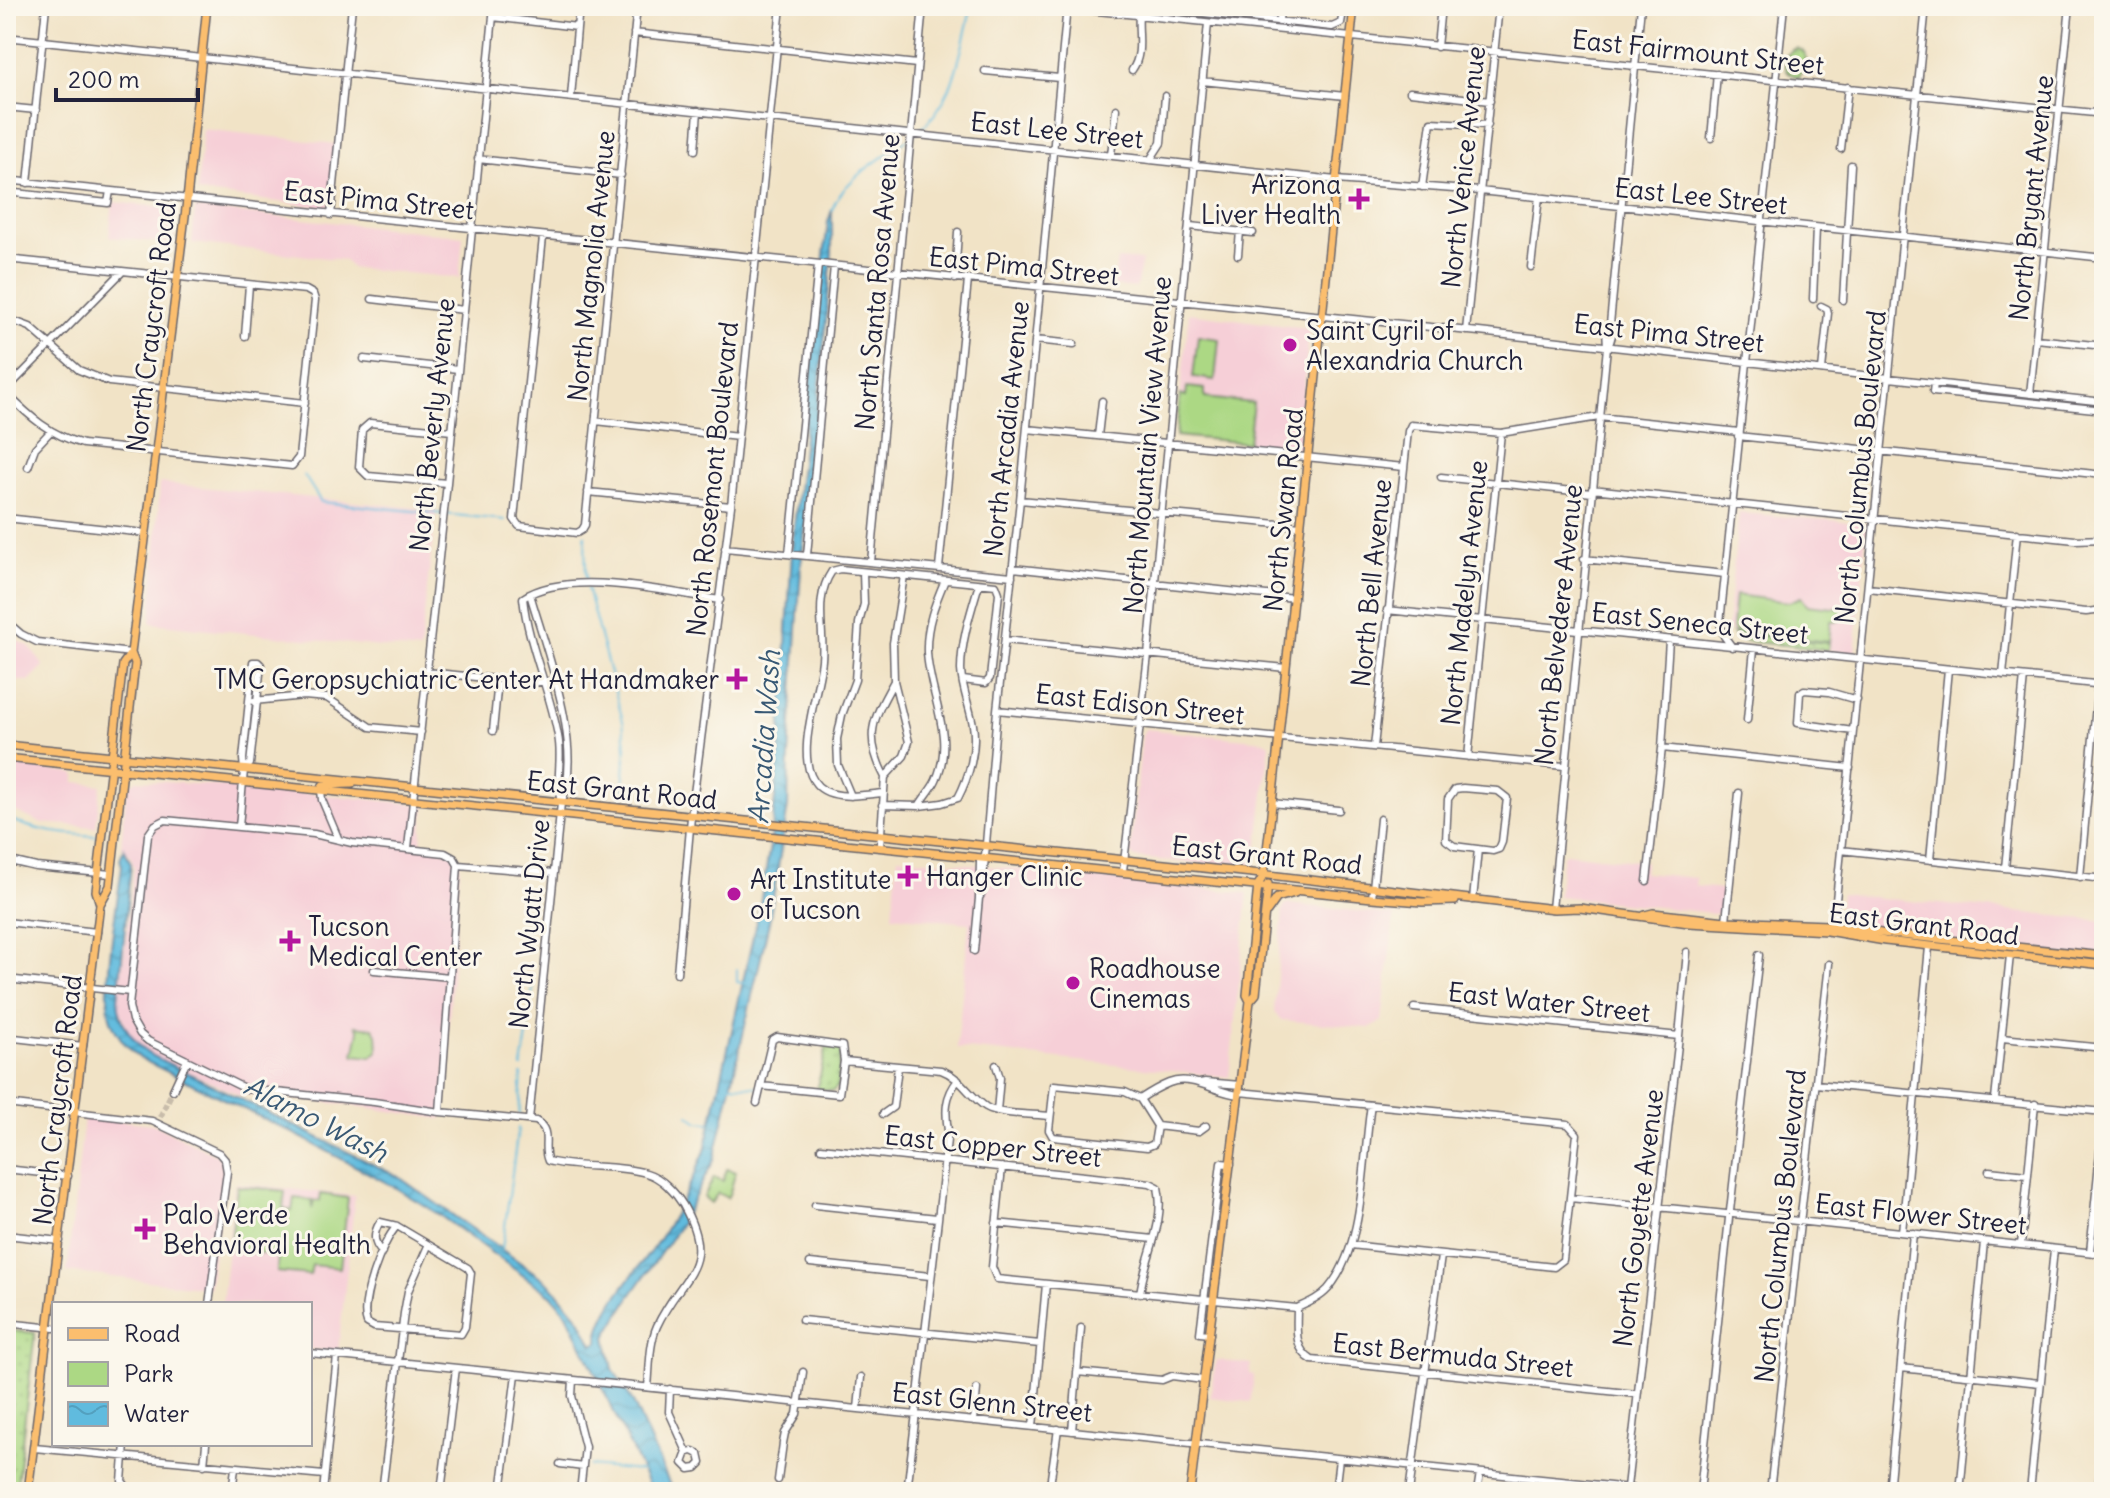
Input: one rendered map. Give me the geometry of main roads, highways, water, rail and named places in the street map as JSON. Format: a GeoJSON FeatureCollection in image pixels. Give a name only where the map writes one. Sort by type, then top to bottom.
{"type":"FeatureCollection","features":[{"type":"Feature","properties":{"kind":"main road","name":"North Craycroft Road"},"geometry":{"type":"LineString","coordinates":[[54,1302],[100,904],[110,886],[135,663],[131,653],[187,200],[207,6]]}},
{"type":"Feature","properties":{"kind":"main road","name":"North Swan Road"},"geometry":{"type":"LineString","coordinates":[[1190,1492],[1250,1001],[1247,995],[1258,885],[1264,875],[1272,803],[1354,6]]}},
{"type":"Feature","properties":{"kind":"main road","name":"North Craycroft Road"},"geometry":{"type":"LineString","coordinates":[[100,904],[96,891],[109,769],[123,664],[131,653]]}},
{"type":"Feature","properties":{"kind":"main road","name":"East Grant Road"},"geometry":{"type":"LineString","coordinates":[[6,745],[1373,886],[1552,909],[1653,913],[2104,956]]}},
{"type":"Feature","properties":{"kind":"main road","name":"East Grant Road"},"geometry":{"type":"LineString","coordinates":[[6,758],[1372,898],[1422,902],[1473,900]]}},
{"type":"Feature","properties":{"kind":"main road"},"geometry":{"type":"LineString","coordinates":[[321,790],[323,785],[361,782]]}},
{"type":"Feature","properties":{"kind":"main road","name":"North Swan Road"},"geometry":{"type":"LineString","coordinates":[[1250,1001],[1256,994],[1269,887],[1264,875]]}},
{"type":"Feature","properties":{"kind":"main road"},"geometry":{"type":"LineString","coordinates":[[1266,914],[1281,896],[1308,891]]}},
{"type":"Feature","properties":{"kind":"main road","name":"East Grant Road"},"geometry":{"type":"LineString","coordinates":[[1645,915],[1652,919],[1689,923],[1833,929],[1929,947],[2104,965]]}},
{"type":"Feature","properties":{"kind":"main road","name":"North Craycroft Road"},"geometry":{"type":"LineString","coordinates":[[28,1492],[52,1328]]}},
{"type":"Feature","properties":{"kind":"water"},"geometry":{"type":"Polygon","coordinates":[[[832,210],[825,333],[801,567],[788,806],[769,922],[714,1160],[679,1227],[606,1337],[613,1369],[633,1402],[673,1492],[652,1492],[567,1314],[552,1296],[438,1214],[391,1185],[141,1059],[123,1042],[116,1032],[108,1007],[111,945],[122,866],[120,859],[124,848],[131,864],[118,999],[126,1029],[135,1041],[147,1053],[399,1177],[549,1283],[580,1319],[593,1345],[598,1342],[606,1315],[668,1225],[705,1151],[759,910],[771,841],[779,755],[793,537],[820,289],[832,210]]]}},
{"type":"Feature","properties":{"kind":"waterway","name":"Arcadia Wash"},"geometry":{"type":"LineString","coordinates":[[916,133],[930,120],[948,91],[972,6]]}},
{"type":"Feature","properties":{"kind":"waterway","name":"Arcadia Wash"},"geometry":{"type":"LineString","coordinates":[[832,210],[854,179],[908,139]]}},
{"type":"Feature","properties":{"kind":"waterway"},"geometry":{"type":"LineString","coordinates":[[304,475],[321,502],[505,520]]}},
{"type":"Feature","properties":{"kind":"waterway"},"geometry":{"type":"LineString","coordinates":[[585,535],[586,581]]}},
{"type":"Feature","properties":{"kind":"waterway"},"geometry":{"type":"LineString","coordinates":[[587,588],[623,721],[626,746],[622,802]]}},
{"type":"Feature","properties":{"kind":"waterway","name":"Alamo Wash"},"geometry":{"type":"LineString","coordinates":[[6,817],[39,829],[101,839]]}},
{"type":"Feature","properties":{"kind":"waterway"},"geometry":{"type":"LineString","coordinates":[[737,969],[737,982],[743,983]]}},
{"type":"Feature","properties":{"kind":"waterway"},"geometry":{"type":"LineString","coordinates":[[532,995],[533,987]]}},
{"type":"Feature","properties":{"kind":"waterway"},"geometry":{"type":"LineString","coordinates":[[528,1027],[531,1003]]}},
{"type":"Feature","properties":{"kind":"waterway"},"geometry":{"type":"LineString","coordinates":[[522,1067],[527,1035]]}},
{"type":"Feature","properties":{"kind":"waterway"},"geometry":{"type":"LineString","coordinates":[[519,1115],[522,1075]]}},
{"type":"Feature","properties":{"kind":"waterway"},"geometry":{"type":"LineString","coordinates":[[731,1085],[758,1087]]}},
{"type":"Feature","properties":{"kind":"waterway"},"geometry":{"type":"LineString","coordinates":[[689,1115],[698,1122],[710,1123]]}},
{"type":"Feature","properties":{"kind":"waterway"},"geometry":{"type":"LineString","coordinates":[[502,1249],[518,1128]]}},
{"type":"Feature","properties":{"kind":"waterway"},"geometry":{"type":"LineString","coordinates":[[590,1466],[640,1471]]}},
{"type":"Feature","properties":{"kind":"tunnel"},"geometry":{"type":"LineString","coordinates":[[160,1117],[173,1090]]}},
{"type":"Feature","properties":{"kind":"place","name":"Arizona Liver Health"},"geometry":{"type":"Point","coordinates":[1359,199]}},
{"type":"Feature","properties":{"kind":"place","name":"Saint Cyril of Alexandria Church"},"geometry":{"type":"Point","coordinates":[1290,345]}},
{"type":"Feature","properties":{"kind":"place","name":"TMC Geropsychiatric Center At Handmaker"},"geometry":{"type":"Point","coordinates":[737,679]}},
{"type":"Feature","properties":{"kind":"place","name":"Hanger Clinic"},"geometry":{"type":"Point","coordinates":[908,876]}},
{"type":"Feature","properties":{"kind":"place","name":"Art Institute of Tucson"},"geometry":{"type":"Point","coordinates":[734,894]}},
{"type":"Feature","properties":{"kind":"place","name":"Tucson Medical Center"},"geometry":{"type":"Point","coordinates":[290,941]}},
{"type":"Feature","properties":{"kind":"place","name":"Roadhouse Cinemas"},"geometry":{"type":"Point","coordinates":[1073,983]}},
{"type":"Feature","properties":{"kind":"place","name":"Palo Verde Behavioral Health"},"geometry":{"type":"Point","coordinates":[145,1229]}}]}
